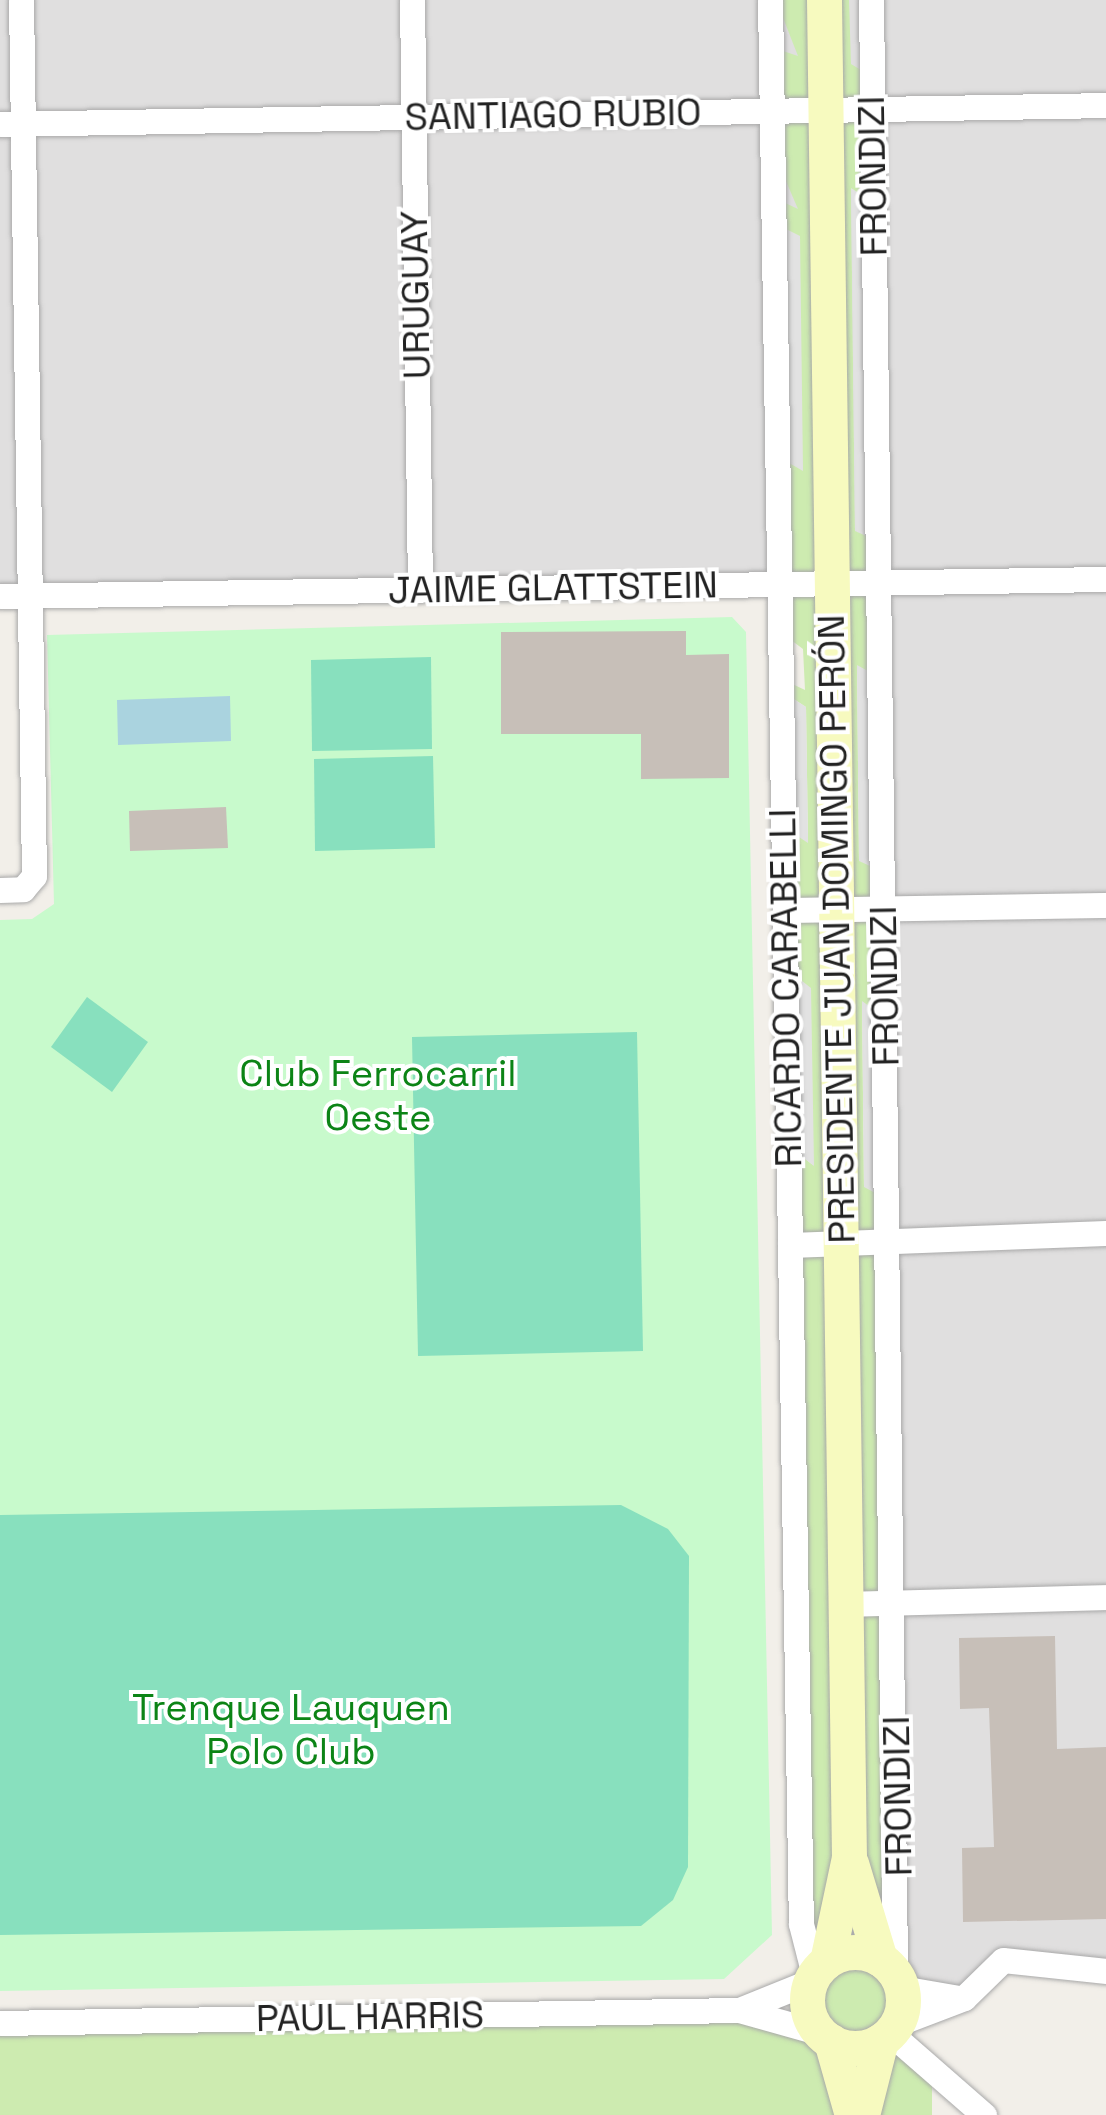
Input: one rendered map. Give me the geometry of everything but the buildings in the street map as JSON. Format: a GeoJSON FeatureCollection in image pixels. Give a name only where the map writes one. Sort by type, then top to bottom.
{"type":"FeatureCollection","features":[{"type":"Feature","properties":{"kind":"main road","name":"PRESIDENTE JUAN DOMINGO PERÓN"},"geometry":{"type":"LineString","coordinates":[[818,1972],[850,1858],[824,0]]}},
{"type":"Feature","properties":{"kind":"main road","name":"PRESIDENTE JUAN DOMINGO PERÓN"},"geometry":{"type":"LineString","coordinates":[[850,1858],[892,1973]]}},
{"type":"Feature","properties":{"kind":"main road"},"geometry":{"type":"LineString","coordinates":[[852,2115],[826,2037],[808,2008],[818,1972],[853,1952],[892,1973],[889,2032],[862,2115]]}},
{"type":"Feature","properties":{"kind":"main road"},"geometry":{"type":"LineString","coordinates":[[826,2037],[856,2048],[889,2032]]}},
{"type":"Feature","properties":{"kind":"street"},"geometry":{"type":"LineString","coordinates":[[0,890],[23,889],[34,876],[30,595],[12,124],[21,0]]}},
{"type":"Feature","properties":{"kind":"street","name":"URUGUAY"},"geometry":{"type":"LineString","coordinates":[[412,0],[420,590]]}},
{"type":"Feature","properties":{"kind":"street","name":"RICARDO CARABELLI"},"geometry":{"type":"LineString","coordinates":[[770,0],[801,1924],[818,1972]]}},
{"type":"Feature","properties":{"kind":"street","name":"FRONDIZI"},"geometry":{"type":"LineString","coordinates":[[870,0],[895,1602],[892,1973]]}},
{"type":"Feature","properties":{"kind":"street","name":"SANTIAGO RUBIO"},"geometry":{"type":"LineString","coordinates":[[12,124],[1106,105]]}},
{"type":"Feature","properties":{"kind":"street","name":"JAIME GLATTSTEIN"},"geometry":{"type":"LineString","coordinates":[[0,596],[1106,579]]}},
{"type":"Feature","properties":{"kind":"street"},"geometry":{"type":"LineString","coordinates":[[785,910],[1106,904]]}},
{"type":"Feature","properties":{"kind":"street"},"geometry":{"type":"LineString","coordinates":[[790,1245],[890,1238],[1106,1233]]}},
{"type":"Feature","properties":{"kind":"street"},"geometry":{"type":"LineString","coordinates":[[846,1604],[1106,1598]]}},
{"type":"Feature","properties":{"kind":"street"},"geometry":{"type":"LineString","coordinates":[[984,2115],[889,2032],[964,1998],[1003,1960],[1106,1972]]}},
{"type":"Feature","properties":{"kind":"street","name":"PAUL HARRIS"},"geometry":{"type":"LineString","coordinates":[[739,2010],[818,1972]]}},
{"type":"Feature","properties":{"kind":"street"},"geometry":{"type":"LineString","coordinates":[[892,1973],[964,1998]]}},
{"type":"Feature","properties":{"kind":"street","name":"PAUL HARRIS"},"geometry":{"type":"LineString","coordinates":[[0,2023],[739,2010],[826,2037]]}},
{"type":"Feature","properties":{"kind":"shaded area"},"geometry":{"type":"Polygon","coordinates":[[[0,0],[1106,0],[1106,1971],[1003,1960],[964,1998],[901,1988],[879,583],[0,596],[0,0]]]}},
{"type":"Feature","properties":{"kind":"shaded area"},"geometry":{"type":"Polygon","coordinates":[[[851,188],[868,199],[873,539],[855,531],[851,188]]]}},
{"type":"Feature","properties":{"kind":"shaded area"},"geometry":{"type":"Polygon","coordinates":[[[780,226],[800,236],[803,471],[784,460],[780,226]]]}},
{"type":"Feature","properties":{"kind":"shaded area"},"geometry":{"type":"Polygon","coordinates":[[[857,665],[875,675],[879,870],[859,861],[857,665]]]}},
{"type":"Feature","properties":{"kind":"shaded area"},"geometry":{"type":"Polygon","coordinates":[[[789,696],[806,707],[808,843],[790,831],[789,696]]]}},
{"type":"Feature","properties":{"kind":"shaded area"},"geometry":{"type":"Polygon","coordinates":[[[793,974],[811,988],[814,1166],[795,1151],[793,974]]]}},
{"type":"Feature","properties":{"kind":"shaded area"},"geometry":{"type":"Polygon","coordinates":[[[862,1001],[880,1014],[883,1197],[864,1187],[862,1001]]]}},
{"type":"Feature","properties":{"kind":"green space"},"geometry":{"type":"Polygon","coordinates":[[[776,0],[814,0],[840,1856],[822,1934],[808,1930],[795,1151],[813,1165],[793,974],[790,831],[808,842],[806,707],[789,696],[788,682],[805,690],[803,649],[787,637],[784,460],[803,470],[779,200],[798,209],[779,165],[777,49],[798,56],[776,0]]]}},
{"type":"Feature","properties":{"kind":"green space"},"geometry":{"type":"Polygon","coordinates":[[[833,0],[849,0],[851,64],[866,73],[868,199],[851,190],[855,530],[873,539],[875,675],[857,666],[859,860],[879,870],[880,1014],[862,1002],[864,1186],[883,1197],[894,1922],[880,1922],[859,1855],[833,0]]]}},
{"type":"Feature","properties":{"kind":"green space","name":"Club Ferrocarril Oeste"},"geometry":{"type":"Polygon","coordinates":[[[732,617],[746,632],[772,1935],[724,1979],[0,1991],[0,920],[32,919],[54,904],[47,635],[732,617]]]}},
{"type":"Feature","properties":{"kind":"green space"},"geometry":{"type":"Polygon","coordinates":[[[431,657],[432,749],[312,751],[311,660],[431,657]]]}},
{"type":"Feature","properties":{"kind":"green space"},"geometry":{"type":"Polygon","coordinates":[[[433,756],[435,848],[315,851],[314,759],[433,756]]]}},
{"type":"Feature","properties":{"kind":"green space"},"geometry":{"type":"Polygon","coordinates":[[[87,997],[148,1042],[112,1092],[51,1047],[87,997]]]}},
{"type":"Feature","properties":{"kind":"green space"},"geometry":{"type":"Polygon","coordinates":[[[637,1032],[643,1351],[418,1356],[412,1037],[637,1032]]]}},
{"type":"Feature","properties":{"kind":"green space","name":"Trenque Lauquen Polo Club"},"geometry":{"type":"Polygon","coordinates":[[[621,1505],[668,1529],[689,1556],[688,1867],[673,1900],[641,1926],[0,1935],[0,1515],[621,1505]]]}},
{"type":"Feature","properties":{"kind":"green space"},"geometry":{"type":"Polygon","coordinates":[[[855,1961],[882,1972],[893,1999],[882,2026],[855,2037],[828,2026],[817,1999],[828,1972],[855,1961]]]}},
{"type":"Feature","properties":{"kind":"green space"},"geometry":{"type":"Polygon","coordinates":[[[744,2017],[821,2046],[838,2115],[0,2115],[0,2033],[744,2017]]]}},
{"type":"Feature","properties":{"kind":"green space"},"geometry":{"type":"Polygon","coordinates":[[[891,2044],[932,2080],[932,2115],[871,2115],[891,2044]]]}},
{"type":"Feature","properties":{"kind":"water"},"geometry":{"type":"Polygon","coordinates":[[[230,696],[231,741],[118,745],[117,700],[230,696]]]}}]}
